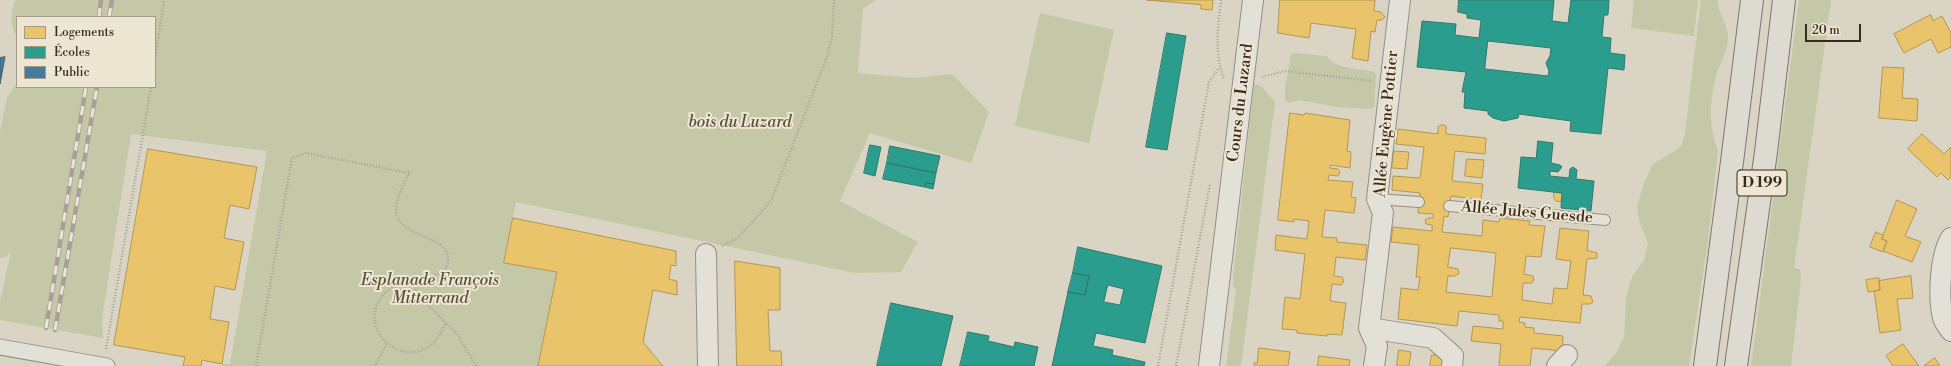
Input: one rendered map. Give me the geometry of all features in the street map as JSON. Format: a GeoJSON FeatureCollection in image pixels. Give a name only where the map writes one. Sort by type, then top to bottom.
{"type":"FeatureCollection","features":[{"type":"Feature","properties":{"kind":"highway","name":"D 199"},"geometry":{"type":"LineString","coordinates":[[1705,366],[1734,154],[1752,0]]}},
{"type":"Feature","properties":{"kind":"highway","name":"D 199"},"geometry":{"type":"LineString","coordinates":[[1736,366],[1765,160],[1784,0]]}},
{"type":"Feature","properties":{"kind":"street","name":"Cours du Luzard"},"geometry":{"type":"LineString","coordinates":[[1209,366],[1253,0]]}},
{"type":"Feature","properties":{"kind":"street","name":"Allée Eugène Pottier"},"geometry":{"type":"LineString","coordinates":[[1369,328],[1383,213],[1377,199],[1400,0]]}},
{"type":"Feature","properties":{"kind":"street","name":"Cours du Luzard"},"geometry":{"type":"LineString","coordinates":[[1197,366],[1228,205]]}},
{"type":"Feature","properties":{"kind":"street"},"geometry":{"type":"LineString","coordinates":[[1951,238],[1947,244],[1940,286],[1943,319],[1951,331]]}},
{"type":"Feature","properties":{"kind":"street"},"geometry":{"type":"LineString","coordinates":[[706,254],[708,366]]}},
{"type":"Feature","properties":{"kind":"street"},"geometry":{"type":"LineString","coordinates":[[1369,328],[1377,346],[1374,366]]}},
{"type":"Feature","properties":{"kind":"street"},"geometry":{"type":"LineString","coordinates":[[1369,328],[1433,338],[1453,356],[1452,366]]}},
{"type":"Feature","properties":{"kind":"street"},"geometry":{"type":"LineString","coordinates":[[0,347],[105,366]]}},
{"type":"Feature","properties":{"kind":"lane"},"geometry":{"type":"LineString","coordinates":[[1377,199],[1419,202]]}},
{"type":"Feature","properties":{"kind":"lane","name":"Allée Jules Guesde"},"geometry":{"type":"LineString","coordinates":[[1449,206],[1606,220]]}},
{"type":"Feature","properties":{"kind":"path"},"geometry":{"type":"LineString","coordinates":[[156,52],[164,0]]}},
{"type":"Feature","properties":{"kind":"path"},"geometry":{"type":"LineString","coordinates":[[706,254],[738,238],[771,202],[828,54],[832,36],[834,0]]}},
{"type":"Feature","properties":{"kind":"path"},"geometry":{"type":"LineString","coordinates":[[1221,0],[1217,37],[1220,68],[1226,85]]}},
{"type":"Feature","properties":{"kind":"path"},"geometry":{"type":"LineString","coordinates":[[1158,366],[1209,82],[1220,68]]}},
{"type":"Feature","properties":{"kind":"path"},"geometry":{"type":"LineString","coordinates":[[1254,79],[1285,71],[1390,84]]}},
{"type":"Feature","properties":{"kind":"path"},"geometry":{"type":"LineString","coordinates":[[105,366],[151,88]]}},
{"type":"Feature","properties":{"kind":"path"},"geometry":{"type":"LineString","coordinates":[[256,366],[292,158],[306,153],[409,173],[396,209],[398,217],[407,228],[442,245],[447,252],[447,265],[441,272],[393,286],[383,294],[376,306],[374,319],[377,331],[387,343],[396,350],[406,353],[417,352],[430,346],[440,336],[446,323]]}},
{"type":"Feature","properties":{"kind":"path"},"geometry":{"type":"LineString","coordinates":[[1176,366],[1210,183]]}},
{"type":"Feature","properties":{"kind":"path"},"geometry":{"type":"LineString","coordinates":[[425,277],[416,286],[416,293],[457,334],[476,366]]}},
{"type":"Feature","properties":{"kind":"path"},"geometry":{"type":"LineString","coordinates":[[375,366],[387,343]]}},
{"type":"Feature","properties":{"kind":"green space","name":"bois du Luzard"},"geometry":{"type":"Polygon","coordinates":[[[16,0],[876,0],[863,9],[858,73],[914,78],[952,74],[989,112],[971,163],[870,133],[840,201],[918,242],[901,272],[855,273],[516,202],[504,263],[557,272],[538,366],[222,366],[222,364],[230,364],[267,151],[131,134],[102,318],[103,338],[0,320],[0,302],[11,251],[6,257],[0,258],[0,131],[7,98],[16,84],[16,88],[156,88],[156,16],[16,16],[16,35],[12,23],[13,10],[16,0]]]}},
{"type":"Feature","properties":{"kind":"green space"},"geometry":{"type":"Polygon","coordinates":[[[1634,0],[1698,0],[1694,36],[1631,28],[1634,0]]]}},
{"type":"Feature","properties":{"kind":"green space"},"geometry":{"type":"Polygon","coordinates":[[[1701,0],[1718,0],[1719,9],[1728,35],[1728,40],[1712,93],[1712,132],[1718,151],[1708,240],[1689,366],[1605,366],[1616,353],[1624,337],[1626,297],[1632,277],[1644,260],[1648,243],[1640,224],[1637,206],[1644,183],[1653,164],[1681,147],[1685,133],[1701,0]]]}},
{"type":"Feature","properties":{"kind":"green space"},"geometry":{"type":"Polygon","coordinates":[[[1799,0],[1831,0],[1794,268],[1800,269],[1801,279],[1791,366],[1751,366],[1799,0]]]}},
{"type":"Feature","properties":{"kind":"green space"},"geometry":{"type":"Polygon","coordinates":[[[1040,13],[1114,30],[1089,143],[1015,126],[1040,13]]]}},
{"type":"Feature","properties":{"kind":"green space"},"geometry":{"type":"Polygon","coordinates":[[[1294,53],[1327,56],[1331,61],[1341,66],[1374,72],[1376,76],[1374,108],[1337,107],[1299,100],[1289,103],[1285,100],[1285,89],[1291,55],[1294,53]]]}},
{"type":"Feature","properties":{"kind":"green space"},"geometry":{"type":"Polygon","coordinates":[[[1254,84],[1261,86],[1275,102],[1241,366],[1226,366],[1236,291],[1233,285],[1234,268],[1254,84]]]}},
{"type":"Feature","properties":{"kind":"building: Logements"},"geometry":{"type":"Polygon","coordinates":[[[1147,0],[1213,0],[1212,10],[1201,9],[1201,5],[1147,0]]]}},
{"type":"Feature","properties":{"kind":"building: Logements"},"geometry":{"type":"Polygon","coordinates":[[[1280,0],[1375,0],[1374,11],[1381,12],[1385,17],[1382,20],[1377,20],[1375,32],[1371,31],[1368,61],[1352,58],[1356,29],[1311,23],[1309,38],[1278,33],[1280,0]]]}},
{"type":"Feature","properties":{"kind":"building: Logements"},"geometry":{"type":"Polygon","coordinates":[[[1931,15],[1933,21],[1942,16],[1951,33],[1951,47],[1938,53],[1931,39],[1904,53],[1894,34],[1931,15]]]}},
{"type":"Feature","properties":{"kind":"building: Logements"},"geometry":{"type":"Polygon","coordinates":[[[1883,67],[1904,68],[1902,98],[1918,99],[1917,121],[1879,118],[1883,67]]]}},
{"type":"Feature","properties":{"kind":"building: Logements"},"geometry":{"type":"Polygon","coordinates":[[[1290,113],[1304,115],[1305,113],[1350,120],[1347,151],[1351,152],[1350,168],[1330,165],[1330,168],[1338,169],[1340,172],[1338,176],[1329,175],[1328,180],[1353,182],[1351,197],[1356,198],[1354,213],[1325,210],[1322,237],[1337,238],[1337,242],[1367,245],[1365,260],[1336,257],[1334,276],[1342,277],[1344,281],[1341,285],[1332,284],[1330,301],[1346,303],[1342,335],[1327,334],[1327,336],[1297,333],[1297,330],[1282,329],[1285,297],[1300,299],[1305,254],[1275,250],[1276,235],[1307,239],[1309,221],[1294,219],[1294,222],[1278,220],[1290,113]]]}},
{"type":"Feature","properties":{"kind":"building: Logements"},"geometry":{"type":"Polygon","coordinates":[[[1442,125],[1446,126],[1446,134],[1486,138],[1485,154],[1455,151],[1452,181],[1483,184],[1481,200],[1451,196],[1448,217],[1444,216],[1442,232],[1482,236],[1483,220],[1499,222],[1500,218],[1530,221],[1529,225],[1545,226],[1541,257],[1526,256],[1524,274],[1533,276],[1534,280],[1532,283],[1523,283],[1522,300],[1552,304],[1554,288],[1567,289],[1571,261],[1556,259],[1560,228],[1589,231],[1587,250],[1597,253],[1597,258],[1587,259],[1583,295],[1591,296],[1593,302],[1590,304],[1582,304],[1580,323],[1520,317],[1519,322],[1525,323],[1525,327],[1534,328],[1534,333],[1563,336],[1562,351],[1532,348],[1530,366],[1499,366],[1501,344],[1471,341],[1473,326],[1503,329],[1503,321],[1499,321],[1499,315],[1459,311],[1457,326],[1398,319],[1401,288],[1418,290],[1420,277],[1416,277],[1419,245],[1391,242],[1393,227],[1432,231],[1432,225],[1426,224],[1425,220],[1428,218],[1433,218],[1433,214],[1418,213],[1420,193],[1392,190],[1393,176],[1420,178],[1424,147],[1396,144],[1398,129],[1438,134],[1438,127],[1442,125]],[[1451,248],[1448,267],[1458,269],[1459,274],[1455,276],[1448,276],[1446,292],[1492,297],[1496,253],[1451,248]]]}},
{"type":"Feature","properties":{"kind":"building: Logements"},"geometry":{"type":"Polygon","coordinates":[[[1922,134],[1944,154],[1951,147],[1951,177],[1948,180],[1941,173],[1937,177],[1908,149],[1922,134]]]}},
{"type":"Feature","properties":{"kind":"building: Logements"},"geometry":{"type":"Polygon","coordinates":[[[148,149],[257,167],[249,209],[230,205],[224,238],[244,242],[235,290],[215,286],[210,319],[229,322],[222,364],[202,360],[201,366],[183,366],[185,357],[114,345],[148,149]]]}},
{"type":"Feature","properties":{"kind":"building: Logements"},"geometry":{"type":"Polygon","coordinates":[[[1394,151],[1409,152],[1407,169],[1392,168],[1394,151]]]}},
{"type":"Feature","properties":{"kind":"building: Logements"},"geometry":{"type":"Polygon","coordinates":[[[1467,159],[1484,160],[1482,178],[1465,176],[1467,159]]]}},
{"type":"Feature","properties":{"kind":"building: Logements"},"geometry":{"type":"Polygon","coordinates":[[[1554,192],[1562,193],[1561,202],[1556,201],[1554,198],[1554,192]]]}},
{"type":"Feature","properties":{"kind":"building: Logements"},"geometry":{"type":"Polygon","coordinates":[[[1897,200],[1917,209],[1905,236],[1921,242],[1912,262],[1883,251],[1887,241],[1882,239],[1897,200]]]}},
{"type":"Feature","properties":{"kind":"building: Logements"},"geometry":{"type":"Polygon","coordinates":[[[513,218],[676,251],[676,266],[671,265],[669,279],[677,281],[677,295],[653,290],[643,342],[663,366],[538,366],[557,272],[504,263],[513,218]]]}},
{"type":"Feature","properties":{"kind":"building: Logements"},"geometry":{"type":"Polygon","coordinates":[[[1876,232],[1883,235],[1882,239],[1887,241],[1883,252],[1870,247],[1876,232]]]}},
{"type":"Feature","properties":{"kind":"building: Logements"},"geometry":{"type":"Polygon","coordinates":[[[735,261],[780,268],[780,310],[768,310],[770,351],[781,351],[782,366],[737,366],[735,261]]]}},
{"type":"Feature","properties":{"kind":"building: Logements"},"geometry":{"type":"Polygon","coordinates":[[[1911,276],[1913,298],[1897,299],[1901,330],[1880,333],[1874,291],[1880,290],[1879,281],[1911,276]]]}},
{"type":"Feature","properties":{"kind":"building: Logements"},"geometry":{"type":"Polygon","coordinates":[[[1879,278],[1880,290],[1868,292],[1866,280],[1879,278]]]}},
{"type":"Feature","properties":{"kind":"building: Logements"},"geometry":{"type":"Polygon","coordinates":[[[1903,344],[1919,366],[1893,366],[1886,356],[1903,344]]]}},
{"type":"Feature","properties":{"kind":"building: Logements"},"geometry":{"type":"Polygon","coordinates":[[[1259,348],[1290,352],[1288,366],[1254,366],[1254,363],[1257,363],[1259,348]]]}},
{"type":"Feature","properties":{"kind":"building: Logements"},"geometry":{"type":"Polygon","coordinates":[[[1399,350],[1411,352],[1409,366],[1397,366],[1399,350]]]}},
{"type":"Feature","properties":{"kind":"building: Logements"},"geometry":{"type":"Polygon","coordinates":[[[1432,355],[1444,356],[1443,366],[1430,366],[1432,355]]]}},
{"type":"Feature","properties":{"kind":"building: Logements"},"geometry":{"type":"Polygon","coordinates":[[[1319,356],[1350,360],[1349,366],[1318,366],[1319,356]]]}},
{"type":"Feature","properties":{"kind":"building: Logements"},"geometry":{"type":"Polygon","coordinates":[[[1935,358],[1940,366],[1924,366],[1935,358]]]}},
{"type":"Feature","properties":{"kind":"building: Écoles"},"geometry":{"type":"Polygon","coordinates":[[[1459,0],[1554,0],[1552,21],[1568,23],[1571,0],[1609,0],[1608,15],[1604,15],[1602,37],[1611,38],[1610,53],[1625,55],[1624,70],[1608,68],[1601,134],[1570,131],[1571,121],[1519,114],[1518,118],[1504,121],[1493,118],[1488,114],[1488,111],[1464,108],[1465,92],[1462,92],[1466,72],[1417,67],[1422,21],[1456,24],[1455,35],[1479,38],[1481,20],[1467,18],[1467,14],[1458,12],[1459,0]],[[1488,41],[1485,69],[1548,76],[1549,71],[1546,63],[1550,56],[1551,48],[1488,41]]]}},
{"type":"Feature","properties":{"kind":"building: Écoles"},"geometry":{"type":"Polygon","coordinates":[[[1167,33],[1186,36],[1167,150],[1146,147],[1167,33]]]}},
{"type":"Feature","properties":{"kind":"building: Écoles"},"geometry":{"type":"Polygon","coordinates":[[[1538,141],[1553,143],[1551,163],[1562,167],[1558,172],[1550,171],[1550,176],[1569,178],[1570,169],[1573,167],[1577,170],[1576,179],[1594,181],[1591,211],[1561,208],[1562,193],[1518,188],[1521,157],[1536,158],[1538,141]]]}},
{"type":"Feature","properties":{"kind":"building: Écoles"},"geometry":{"type":"Polygon","coordinates":[[[870,145],[881,147],[875,176],[864,173],[870,145]]]}},
{"type":"Feature","properties":{"kind":"building: Écoles"},"geometry":{"type":"Polygon","coordinates":[[[890,146],[940,156],[936,173],[887,163],[890,146]]]}},
{"type":"Feature","properties":{"kind":"building: Écoles"},"geometry":{"type":"Polygon","coordinates":[[[887,163],[936,173],[934,184],[926,183],[925,187],[883,179],[887,163]]]}},
{"type":"Feature","properties":{"kind":"building: Écoles"},"geometry":{"type":"Polygon","coordinates":[[[926,183],[934,184],[933,189],[925,187],[926,183]]]}},
{"type":"Feature","properties":{"kind":"building: Écoles"},"geometry":{"type":"Polygon","coordinates":[[[1078,247],[1162,266],[1145,343],[1096,333],[1093,346],[1113,350],[1112,355],[1145,362],[1144,366],[1052,366],[1068,292],[1085,295],[1089,276],[1073,273],[1078,247]],[[1108,285],[1104,302],[1120,305],[1124,289],[1108,285]]]}},
{"type":"Feature","properties":{"kind":"building: Écoles"},"geometry":{"type":"Polygon","coordinates":[[[1073,273],[1089,276],[1085,295],[1068,292],[1073,273]]]}},
{"type":"Feature","properties":{"kind":"building: Écoles"},"geometry":{"type":"Polygon","coordinates":[[[891,303],[953,316],[941,366],[877,366],[891,303]]]}},
{"type":"Feature","properties":{"kind":"building: Écoles"},"geometry":{"type":"Polygon","coordinates":[[[968,332],[989,336],[988,341],[1014,347],[1015,342],[1038,347],[1034,366],[960,366],[968,332]]]}},
{"type":"Feature","properties":{"kind":"building: Public"},"geometry":{"type":"Polygon","coordinates":[[[5,57],[0,84],[0,58],[5,57]]]}},
{"type":"Feature","properties":{"kind":"railway"},"geometry":{"type":"LineString","coordinates":[[99,16],[101,0]]}},
{"type":"Feature","properties":{"kind":"railway"},"geometry":{"type":"LineString","coordinates":[[109,16],[112,0]]}},
{"type":"Feature","properties":{"kind":"railway"},"geometry":{"type":"LineString","coordinates":[[46,328],[86,88]]}},
{"type":"Feature","properties":{"kind":"railway"},"geometry":{"type":"LineString","coordinates":[[55,330],[97,88]]}},
{"type":"Feature","properties":{"kind":"park label","name":"Esplanade François Mitterrand"},"geometry":{"type":"Point","coordinates":[430,290]}}]}
